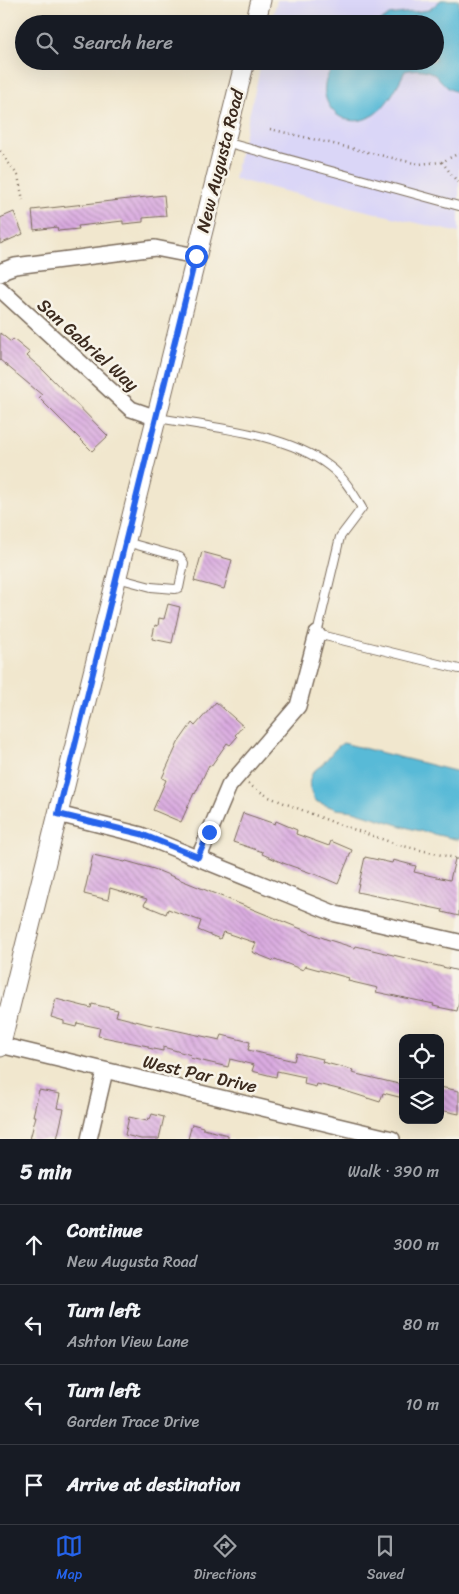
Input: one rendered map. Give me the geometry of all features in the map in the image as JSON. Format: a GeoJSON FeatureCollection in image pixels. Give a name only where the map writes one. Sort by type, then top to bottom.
{"type":"FeatureCollection","features":[{"type":"Feature","properties":{"kind":"street"},"geometry":{"type":"LineString","coordinates":[[257,15],[261,0]]}},
{"type":"Feature","properties":{"kind":"street","name":"New Augusta Road"},"geometry":{"type":"LineString","coordinates":[[0,1046],[243,70]]}},
{"type":"Feature","properties":{"kind":"street"},"geometry":{"type":"LineString","coordinates":[[0,274],[4,270],[15,266],[155,248],[196,256]]}},
{"type":"Feature","properties":{"kind":"street","name":"San Gabriel Way"},"geometry":{"type":"LineString","coordinates":[[0,289],[131,409],[157,418]]}},
{"type":"Feature","properties":{"kind":"street"},"geometry":{"type":"LineString","coordinates":[[198,857],[230,786],[298,706],[317,634]]}},
{"type":"Feature","properties":{"kind":"street"},"geometry":{"type":"LineString","coordinates":[[58,814],[141,834],[336,914],[459,942]]}},
{"type":"Feature","properties":{"kind":"street","name":"West Par Drive"},"geometry":{"type":"LineString","coordinates":[[0,1046],[392,1139]]}},
{"type":"Feature","properties":{"kind":"street"},"geometry":{"type":"LineString","coordinates":[[89,1139],[105,1071]]}},
{"type":"Feature","properties":{"kind":"lane"},"geometry":{"type":"LineString","coordinates":[[225,142],[459,206]]}},
{"type":"Feature","properties":{"kind":"lane"},"geometry":{"type":"LineString","coordinates":[[157,418],[256,436],[307,452],[330,467],[348,485],[362,508],[340,537],[317,634],[459,669]]}},
{"type":"Feature","properties":{"kind":"lane"},"geometry":{"type":"LineString","coordinates":[[117,578],[151,587],[175,590],[179,588],[184,563],[180,557],[126,542]]}},
{"type":"Feature","properties":{"kind":"path"},"geometry":{"type":"LineString","coordinates":[[270,129],[418,164],[442,162],[459,153]]}},
{"type":"Feature","properties":{"kind":"path"},"geometry":{"type":"LineString","coordinates":[[0,152],[18,176],[23,200]]}},
{"type":"Feature","properties":{"kind":"path"},"geometry":{"type":"LineString","coordinates":[[442,162],[459,184]]}},
{"type":"Feature","properties":{"kind":"path"},"geometry":{"type":"LineString","coordinates":[[248,784],[269,797],[335,823],[399,845],[459,859]]}},
{"type":"Feature","properties":{"kind":"shaded area"},"geometry":{"type":"Polygon","coordinates":[[[277,0],[459,0],[459,233],[234,179],[260,70],[444,70],[444,15],[273,15],[277,0]]]}},
{"type":"Feature","properties":{"kind":"water"},"geometry":{"type":"Polygon","coordinates":[[[441,0],[459,0],[459,92],[447,87],[433,74],[417,70],[444,70],[444,15],[389,15],[429,10],[441,0]]]}},
{"type":"Feature","properties":{"kind":"water"},"geometry":{"type":"Polygon","coordinates":[[[332,70],[417,70],[405,71],[381,109],[363,120],[350,120],[339,116],[331,108],[326,97],[325,85],[332,70]]]}},
{"type":"Feature","properties":{"kind":"water"},"geometry":{"type":"Polygon","coordinates":[[[343,743],[459,772],[459,840],[412,829],[353,811],[336,809],[315,801],[310,786],[310,779],[314,771],[343,743]]]}},
{"type":"Feature","properties":{"kind":"building"},"geometry":{"type":"Polygon","coordinates":[[[164,195],[166,216],[143,218],[143,222],[123,224],[123,221],[78,226],[79,229],[58,231],[57,227],[34,230],[32,210],[164,195]]]}},
{"type":"Feature","properties":{"kind":"building"},"geometry":{"type":"Polygon","coordinates":[[[14,212],[23,234],[0,244],[0,218],[14,212]]]}},
{"type":"Feature","properties":{"kind":"building"},"geometry":{"type":"Polygon","coordinates":[[[0,333],[11,342],[13,339],[30,353],[27,356],[108,436],[92,451],[39,398],[42,395],[0,360],[0,333]]]}},
{"type":"Feature","properties":{"kind":"building"},"geometry":{"type":"Polygon","coordinates":[[[202,552],[232,560],[224,589],[194,581],[202,552]]]}},
{"type":"Feature","properties":{"kind":"building"},"geometry":{"type":"Polygon","coordinates":[[[168,604],[180,607],[172,643],[152,639],[155,625],[158,626],[159,618],[164,619],[168,604]]]}},
{"type":"Feature","properties":{"kind":"building"},"geometry":{"type":"Polygon","coordinates":[[[216,702],[243,726],[235,735],[237,737],[230,745],[227,743],[211,766],[209,765],[181,822],[153,810],[166,780],[162,778],[178,743],[192,723],[195,726],[216,702]]]}},
{"type":"Feature","properties":{"kind":"building"},"geometry":{"type":"Polygon","coordinates":[[[243,813],[275,824],[276,821],[297,830],[296,834],[329,846],[331,841],[352,850],[338,884],[283,863],[262,854],[263,852],[233,842],[243,813]]]}},
{"type":"Feature","properties":{"kind":"building"},"geometry":{"type":"Polygon","coordinates":[[[93,855],[126,861],[154,869],[326,939],[355,948],[356,946],[459,971],[459,1002],[457,1011],[433,1006],[434,1004],[376,992],[378,988],[348,981],[349,978],[305,966],[303,970],[275,959],[274,961],[252,952],[256,943],[223,932],[220,939],[198,930],[201,921],[168,909],[166,914],[144,905],[147,899],[110,888],[108,900],[84,894],[93,855]]]}},
{"type":"Feature","properties":{"kind":"building"},"geometry":{"type":"Polygon","coordinates":[[[365,857],[392,863],[393,860],[416,866],[414,872],[450,880],[455,859],[459,859],[459,916],[442,912],[443,910],[357,892],[365,857]]]}},
{"type":"Feature","properties":{"kind":"building"},"geometry":{"type":"Polygon","coordinates":[[[56,999],[91,1008],[92,1004],[118,1010],[116,1016],[147,1024],[220,1040],[222,1035],[250,1042],[248,1050],[294,1061],[296,1053],[323,1059],[322,1062],[353,1070],[352,1073],[399,1084],[399,1097],[383,1093],[380,1102],[317,1084],[316,1087],[304,1084],[305,1077],[277,1071],[276,1077],[252,1071],[254,1065],[230,1059],[228,1067],[190,1058],[191,1055],[163,1047],[163,1051],[98,1036],[100,1028],[77,1023],[76,1027],[64,1024],[64,1021],[51,1017],[56,999]]]}},
{"type":"Feature","properties":{"kind":"building"},"geometry":{"type":"Polygon","coordinates":[[[444,1088],[459,1091],[459,1114],[444,1111],[444,1088]]]}},
{"type":"Feature","properties":{"kind":"building"},"geometry":{"type":"Polygon","coordinates":[[[39,1090],[60,1094],[57,1108],[64,1109],[57,1139],[30,1139],[36,1116],[33,1116],[39,1090]]]}},
{"type":"Feature","properties":{"kind":"building"},"geometry":{"type":"Polygon","coordinates":[[[152,1114],[164,1117],[159,1139],[141,1139],[125,1135],[129,1117],[147,1121],[152,1114]]]}},
{"type":"Feature","properties":{"kind":"building"},"geometry":{"type":"Polygon","coordinates":[[[192,1124],[203,1127],[203,1129],[228,1135],[228,1139],[188,1139],[192,1124]]]}},
{"type":"Feature","properties":{"kind":"route"},"geometry":{"type":"LineString","coordinates":[[196,256],[58,814],[141,834],[198,857],[209,832]]}}]}
